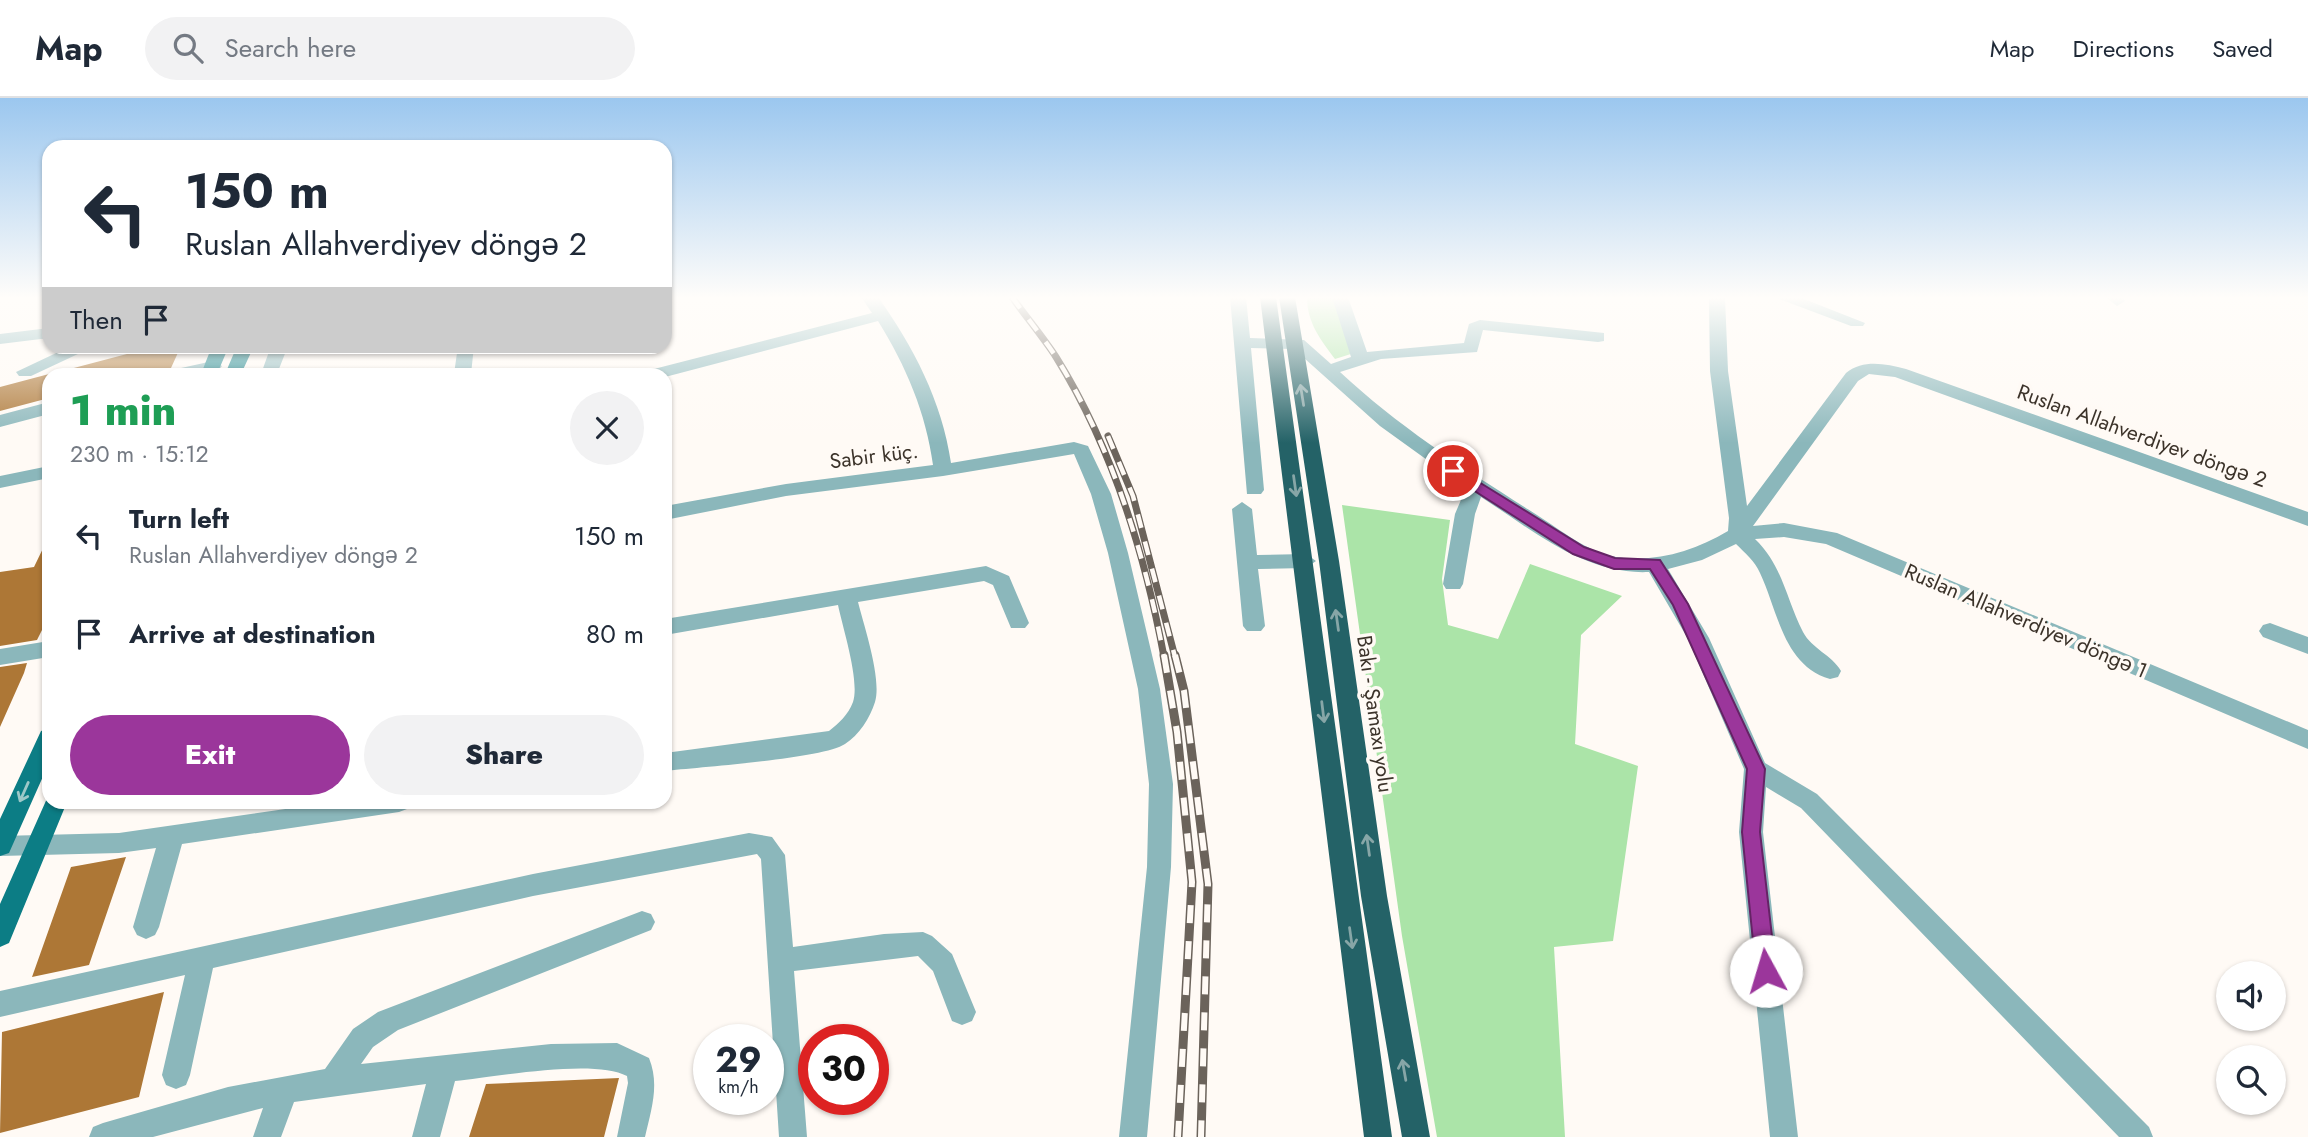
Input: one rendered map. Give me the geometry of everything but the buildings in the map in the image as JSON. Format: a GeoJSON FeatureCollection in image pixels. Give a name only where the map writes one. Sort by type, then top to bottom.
{"type":"FeatureCollection","features":[{"type":"Feature","properties":{"kind":"highway","name":"Bakı - Şamaxı yolu"},"geometry":{"type":"LineString","coordinates":[[1284,345],[1343,881],[1378,1137]]}},
{"type":"Feature","properties":{"kind":"highway","name":"Bakı - Şamaxı yolu"},"geometry":{"type":"LineString","coordinates":[[1285,345],[1329,561],[1374,896],[1416,1137]]}},
{"type":"Feature","properties":{"kind":"main road"},"geometry":{"type":"LineString","coordinates":[[0,846],[42,753]]}},
{"type":"Feature","properties":{"kind":"main road"},"geometry":{"type":"LineString","coordinates":[[0,935],[52,809]]}},
{"type":"Feature","properties":{"kind":"street"},"geometry":{"type":"LineString","coordinates":[[672,370],[766,345]]}},
{"type":"Feature","properties":{"kind":"street","name":"Sabir küç."},"geometry":{"type":"LineString","coordinates":[[672,512],[786,490],[943,470],[926,399],[899,345]]}},
{"type":"Feature","properties":{"kind":"street"},"geometry":{"type":"LineString","coordinates":[[1244,345],[1254,490]]}},
{"type":"Feature","properties":{"kind":"street","name":"Ruslan Allahverdiyev döngə 2"},"geometry":{"type":"LineString","coordinates":[[1288,345],[1325,371],[1430,456],[1579,550],[1614,564],[1655,564],[1705,551],[1737,534],[1852,377],[1860,370],[1871,368],[1900,373],[2308,519]]}},
{"type":"Feature","properties":{"kind":"street"},"geometry":{"type":"LineString","coordinates":[[1356,345],[1360,358]]}},
{"type":"Feature","properties":{"kind":"street"},"geometry":{"type":"LineString","coordinates":[[1325,371],[1360,358],[1471,348],[1472,345]]}},
{"type":"Feature","properties":{"kind":"street"},"geometry":{"type":"LineString","coordinates":[[1718,345],[1719,372],[1739,518],[1737,534],[1760,555],[1770,572],[1793,634],[1804,650],[1830,671]]}},
{"type":"Feature","properties":{"kind":"street"},"geometry":{"type":"LineString","coordinates":[[25,372],[68,354]]}},
{"type":"Feature","properties":{"kind":"street"},"geometry":{"type":"LineString","coordinates":[[0,421],[42,410]]}},
{"type":"Feature","properties":{"kind":"street"},"geometry":{"type":"LineString","coordinates":[[943,470],[1074,448],[1081,450],[1101,494],[1149,689],[1161,784],[1160,867],[1133,1137]]}},
{"type":"Feature","properties":{"kind":"street"},"geometry":{"type":"LineString","coordinates":[[0,482],[42,473]]}},
{"type":"Feature","properties":{"kind":"street"},"geometry":{"type":"LineString","coordinates":[[1453,584],[1465,514],[1477,485]]}},
{"type":"Feature","properties":{"kind":"street"},"geometry":{"type":"LineString","coordinates":[[1242,509],[1254,626]]}},
{"type":"Feature","properties":{"kind":"street","name":"Ruslan Allahverdiyev döngə 1"},"geometry":{"type":"LineString","coordinates":[[1737,534],[1784,530],[1829,538],[2308,740]]}},
{"type":"Feature","properties":{"kind":"street"},"geometry":{"type":"LineString","coordinates":[[1248,562],[1306,561]]}},
{"type":"Feature","properties":{"kind":"street"},"geometry":{"type":"LineString","coordinates":[[1655,564],[1692,627],[1756,769],[1751,832],[1784,1137]]}},
{"type":"Feature","properties":{"kind":"street"},"geometry":{"type":"LineString","coordinates":[[672,626],[986,573],[1002,581],[1018,623]]}},
{"type":"Feature","properties":{"kind":"street"},"geometry":{"type":"LineString","coordinates":[[672,761],[811,744],[835,739],[852,725],[865,700],[863,670],[846,597]]}},
{"type":"Feature","properties":{"kind":"street"},"geometry":{"type":"LineString","coordinates":[[2270,631],[2308,646]]}},
{"type":"Feature","properties":{"kind":"street"},"geometry":{"type":"LineString","coordinates":[[0,657],[42,650]]}},
{"type":"Feature","properties":{"kind":"street"},"geometry":{"type":"LineString","coordinates":[[1756,769],[1810,801],[2139,1137]]}},
{"type":"Feature","properties":{"kind":"street"},"geometry":{"type":"LineString","coordinates":[[0,846],[119,843],[351,809]]}},
{"type":"Feature","properties":{"kind":"street"},"geometry":{"type":"LineString","coordinates":[[146,927],[172,835]]}},
{"type":"Feature","properties":{"kind":"street"},"geometry":{"type":"LineString","coordinates":[[0,1004],[544,883],[749,843],[763,844],[774,855],[793,1137]]}},
{"type":"Feature","properties":{"kind":"street"},"geometry":{"type":"LineString","coordinates":[[333,1081],[363,1038],[388,1021],[642,922]]}},
{"type":"Feature","properties":{"kind":"street"},"geometry":{"type":"LineString","coordinates":[[780,961],[884,946],[923,944],[943,964],[962,1012]]}},
{"type":"Feature","properties":{"kind":"street"},"geometry":{"type":"LineString","coordinates":[[176,1075],[202,958]]}},
{"type":"Feature","properties":{"kind":"street"},"geometry":{"type":"LineString","coordinates":[[103,1137],[228,1101],[333,1081],[551,1057],[617,1056],[639,1068],[642,1083],[631,1137]]}},
{"type":"Feature","properties":{"kind":"street"},"geometry":{"type":"LineString","coordinates":[[426,1137],[445,1067]]}},
{"type":"Feature","properties":{"kind":"street"},"geometry":{"type":"LineString","coordinates":[[267,1137],[284,1090]]}},
{"type":"Feature","properties":{"kind":"green space"},"geometry":{"type":"Polygon","coordinates":[[[1325,345],[1351,345],[1354,353],[1335,359],[1325,345]]]}},
{"type":"Feature","properties":{"kind":"green space"},"geometry":{"type":"Polygon","coordinates":[[[1342,505],[1450,520],[1442,579],[1448,625],[1498,639],[1530,564],[1622,596],[1581,635],[1575,744],[1638,766],[1613,941],[1554,947],[1565,1137],[1437,1137],[1402,936],[1342,505]]]}},
{"type":"Feature","properties":{"kind":"railway"},"geometry":{"type":"LineString","coordinates":[[1048,345],[1076,392],[1110,464],[1147,579],[1164,657]]}},
{"type":"Feature","properties":{"kind":"railway"},"geometry":{"type":"LineString","coordinates":[[1108,436],[1133,496],[1175,657]]}},
{"type":"Feature","properties":{"kind":"railway"},"geometry":{"type":"LineString","coordinates":[[1164,655],[1177,732],[1192,882],[1178,1137]]}},
{"type":"Feature","properties":{"kind":"railway"},"geometry":{"type":"LineString","coordinates":[[1175,655],[1184,691],[1208,884],[1201,1137]]}},
{"type":"Feature","properties":{"kind":"route"},"geometry":{"type":"LineString","coordinates":[[1453,471],[1579,550],[1614,564],[1655,564],[1681,604],[1756,769],[1751,832],[1766,971]]}}]}
